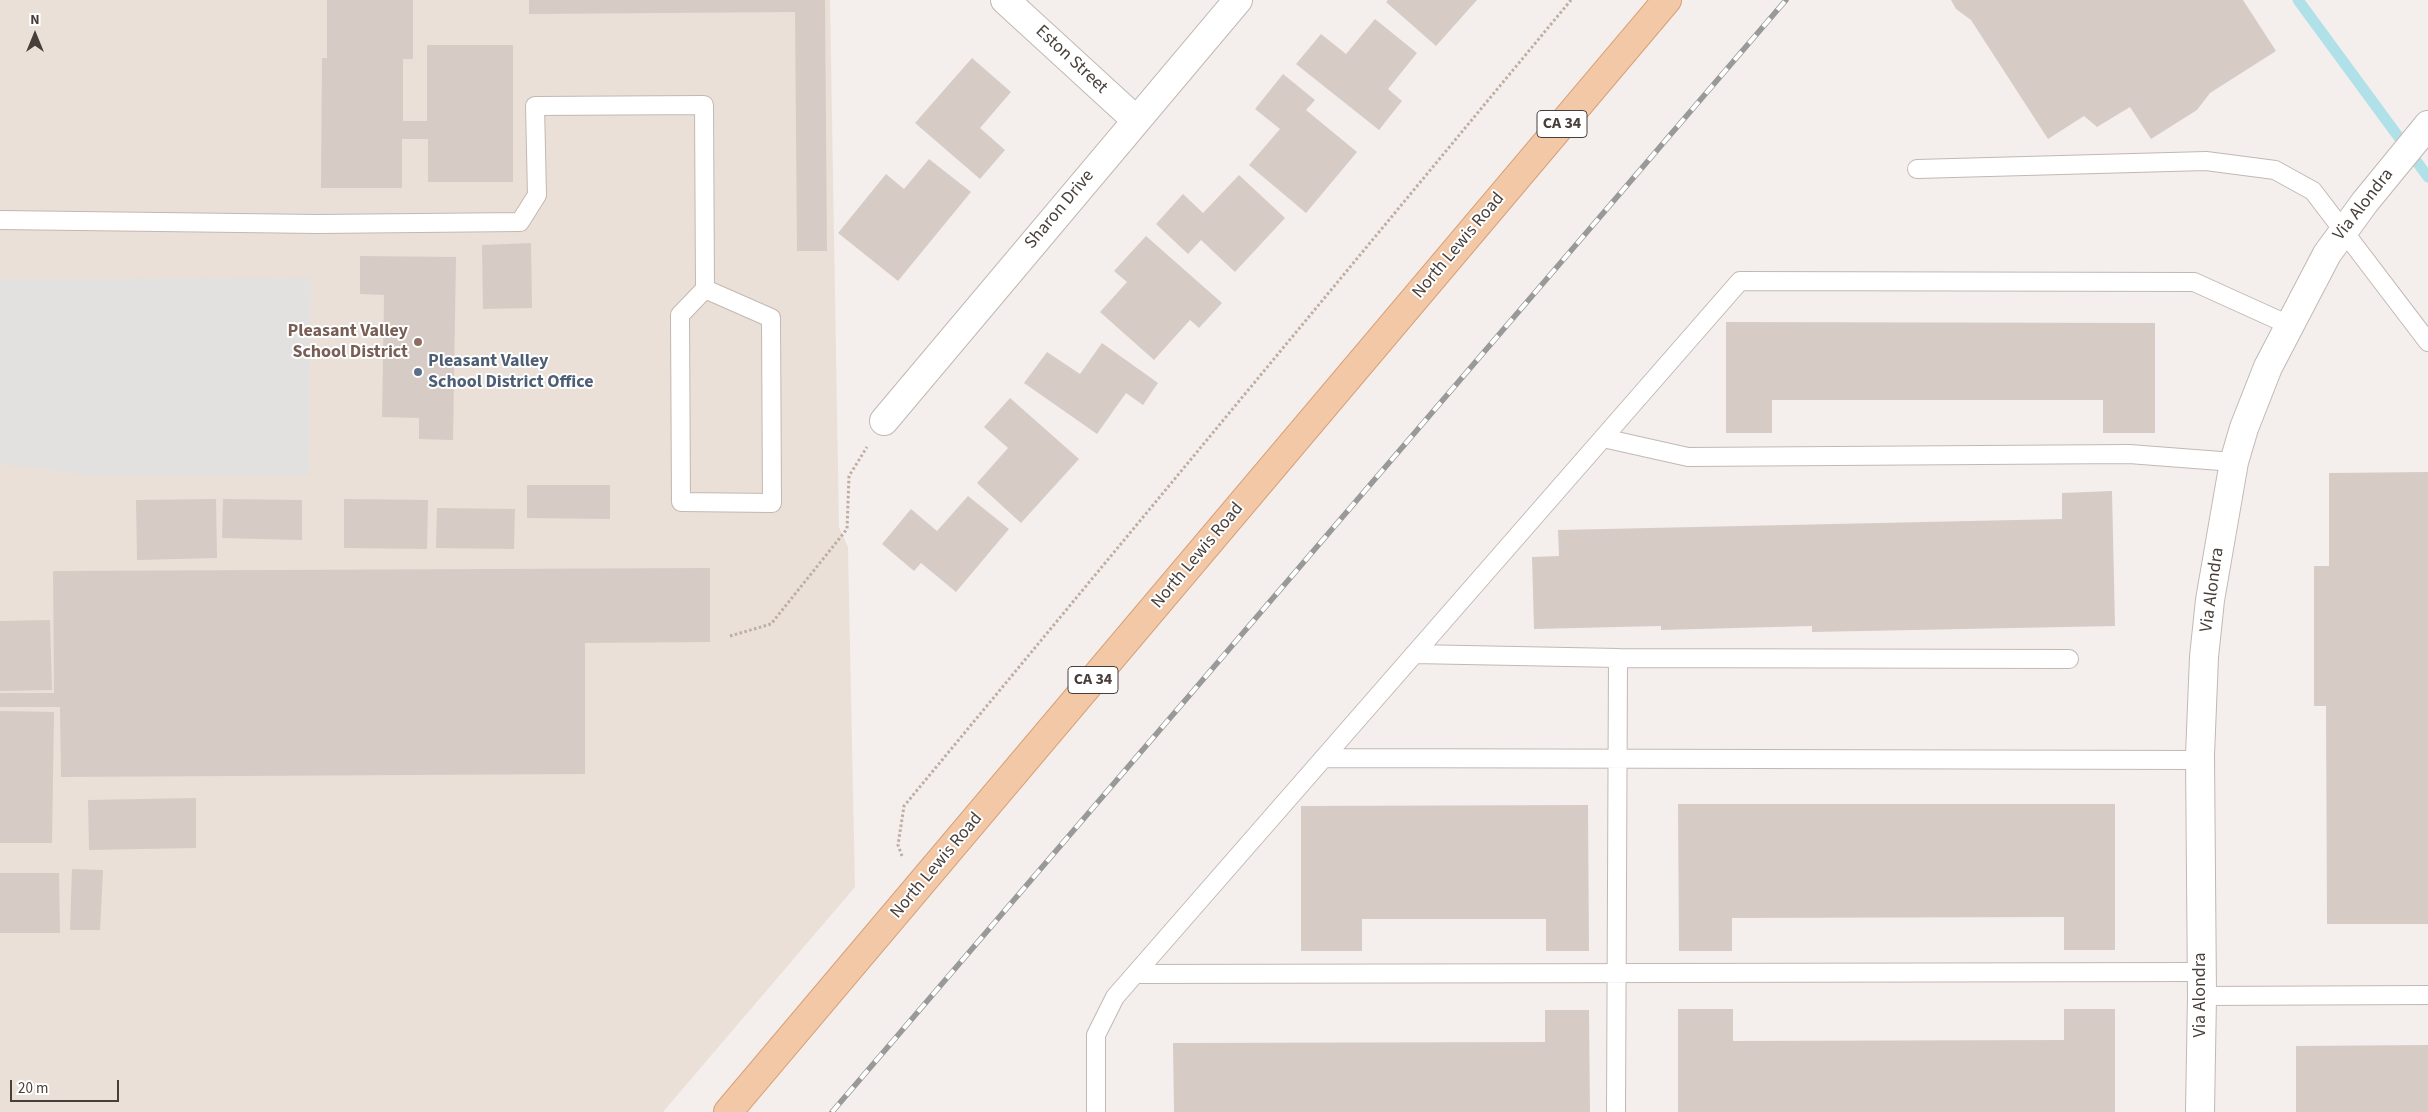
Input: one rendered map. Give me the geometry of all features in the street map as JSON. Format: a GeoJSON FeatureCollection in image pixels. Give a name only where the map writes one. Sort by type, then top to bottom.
{"type":"FeatureCollection","features":[{"type":"Feature","properties":{"kind":"main road","name":"North Lewis Road"},"geometry":{"type":"LineString","coordinates":[[728,1112],[1667,0]]}},
{"type":"Feature","properties":{"kind":"street","name":"Eston Street"},"geometry":{"type":"LineString","coordinates":[[1005,0],[1136,120]]}},
{"type":"Feature","properties":{"kind":"street","name":"Sharon Drive"},"geometry":{"type":"LineString","coordinates":[[884,421],[1238,0]]}},
{"type":"Feature","properties":{"kind":"street","name":"Via Alondra"},"geometry":{"type":"LineString","coordinates":[[2200,1112],[2202,984],[2200,760],[2204,657],[2210,600],[2234,462],[2244,428],[2268,367],[2327,254],[2428,125]]}},
{"type":"Feature","properties":{"kind":"lane"},"geometry":{"type":"LineString","coordinates":[[0,220],[318,224],[520,222],[537,195],[535,106],[704,105],[705,289],[680,315],[681,502],[772,503],[771,318],[705,289]]}},
{"type":"Feature","properties":{"kind":"lane"},"geometry":{"type":"LineString","coordinates":[[1917,169],[2206,161],[2275,170],[2313,191],[2428,342]]}},
{"type":"Feature","properties":{"kind":"lane"},"geometry":{"type":"LineString","coordinates":[[1096,1112],[1096,1035],[1115,997],[1740,281],[2194,282],[2289,325]]}},
{"type":"Feature","properties":{"kind":"lane"},"geometry":{"type":"LineString","coordinates":[[1603,438],[1688,457],[2129,454],[2234,462]]}},
{"type":"Feature","properties":{"kind":"lane"},"geometry":{"type":"LineString","coordinates":[[1414,654],[1618,658],[2069,659]]}},
{"type":"Feature","properties":{"kind":"lane"},"geometry":{"type":"LineString","coordinates":[[1616,1112],[1618,658]]}},
{"type":"Feature","properties":{"kind":"lane"},"geometry":{"type":"LineString","coordinates":[[1324,758],[2200,760]]}},
{"type":"Feature","properties":{"kind":"lane"},"geometry":{"type":"LineString","coordinates":[[1135,974],[1617,973],[2202,984],[2428,994]]}},
{"type":"Feature","properties":{"kind":"path"},"geometry":{"type":"LineString","coordinates":[[917,888],[898,845],[904,806],[1571,0]]}},
{"type":"Feature","properties":{"kind":"path"},"geometry":{"type":"LineString","coordinates":[[730,636],[771,624],[847,529],[848,476],[884,421]]}},
{"type":"Feature","properties":{"kind":"shaded area"},"geometry":{"type":"Polygon","coordinates":[[[0,0],[830,0],[839,527],[848,547],[855,887],[663,1112],[0,1112],[0,0]]]}},
{"type":"Feature","properties":{"kind":"shaded area"},"geometry":{"type":"Polygon","coordinates":[[[311,278],[309,476],[96,476],[0,464],[0,279],[311,278]]]}},
{"type":"Feature","properties":{"kind":"building"},"geometry":{"type":"Polygon","coordinates":[[[327,0],[413,0],[413,59],[403,59],[403,121],[427,121],[427,45],[513,45],[513,182],[428,182],[428,139],[402,139],[402,188],[321,188],[322,58],[327,58],[327,0]]]}},
{"type":"Feature","properties":{"kind":"building"},"geometry":{"type":"Polygon","coordinates":[[[529,0],[825,0],[827,251],[797,251],[795,12],[529,14],[529,0]]]}},
{"type":"Feature","properties":{"kind":"building"},"geometry":{"type":"Polygon","coordinates":[[[1388,0],[1477,0],[1436,46],[1386,2],[1388,0]]]}},
{"type":"Feature","properties":{"kind":"building"},"geometry":{"type":"Polygon","coordinates":[[[1951,0],[2243,0],[2276,51],[2210,93],[2197,110],[2151,139],[2130,107],[2097,127],[2084,116],[2048,139],[1971,20],[1956,9],[1951,0]]]}},
{"type":"Feature","properties":{"kind":"building"},"geometry":{"type":"Polygon","coordinates":[[[1375,19],[1417,53],[1388,89],[1402,101],[1379,130],[1296,64],[1321,34],[1346,54],[1375,19]]]}},
{"type":"Feature","properties":{"kind":"building"},"geometry":{"type":"Polygon","coordinates":[[[972,58],[1011,92],[980,128],[1005,150],[980,179],[915,123],[972,58]]]}},
{"type":"Feature","properties":{"kind":"building"},"geometry":{"type":"Polygon","coordinates":[[[1283,74],[1315,100],[1306,110],[1357,152],[1306,213],[1249,165],[1280,129],[1255,109],[1283,74]]]}},
{"type":"Feature","properties":{"kind":"building"},"geometry":{"type":"Polygon","coordinates":[[[929,159],[971,192],[898,281],[838,233],[886,174],[904,189],[929,159]]]}},
{"type":"Feature","properties":{"kind":"building"},"geometry":{"type":"Polygon","coordinates":[[[1239,175],[1285,218],[1235,272],[1201,240],[1188,254],[1156,224],[1183,194],[1203,213],[1239,175]]]}},
{"type":"Feature","properties":{"kind":"building"},"geometry":{"type":"Polygon","coordinates":[[[1146,236],[1222,303],[1199,328],[1190,320],[1154,360],[1100,312],[1127,282],[1114,271],[1146,236]]]}},
{"type":"Feature","properties":{"kind":"building"},"geometry":{"type":"Polygon","coordinates":[[[531,243],[532,308],[483,309],[482,245],[531,243]]]}},
{"type":"Feature","properties":{"kind":"building"},"geometry":{"type":"Polygon","coordinates":[[[360,256],[456,257],[453,440],[419,439],[419,418],[382,417],[384,295],[360,294],[360,256]]]}},
{"type":"Feature","properties":{"kind":"building"},"geometry":{"type":"Polygon","coordinates":[[[1726,322],[2155,323],[2155,433],[2103,433],[2103,400],[1772,400],[1772,433],[1726,433],[1726,322]]]}},
{"type":"Feature","properties":{"kind":"building"},"geometry":{"type":"Polygon","coordinates":[[[1102,343],[1158,383],[1143,405],[1126,393],[1097,434],[1024,383],[1047,352],[1080,374],[1102,343]]]}},
{"type":"Feature","properties":{"kind":"building"},"geometry":{"type":"Polygon","coordinates":[[[1010,398],[1079,459],[1021,523],[977,483],[1008,448],[984,427],[1010,398]]]}},
{"type":"Feature","properties":{"kind":"building"},"geometry":{"type":"Polygon","coordinates":[[[2428,472],[2428,924],[2327,924],[2326,706],[2314,706],[2314,566],[2329,566],[2329,473],[2428,472]]]}},
{"type":"Feature","properties":{"kind":"building"},"geometry":{"type":"Polygon","coordinates":[[[527,485],[610,485],[610,519],[527,518],[527,485]]]}},
{"type":"Feature","properties":{"kind":"building"},"geometry":{"type":"Polygon","coordinates":[[[2112,491],[2115,626],[1812,632],[1812,626],[1661,630],[1661,626],[1534,629],[1532,557],[1559,556],[1558,530],[2062,519],[2062,493],[2112,491]]]}},
{"type":"Feature","properties":{"kind":"building"},"geometry":{"type":"Polygon","coordinates":[[[968,496],[1009,529],[956,592],[921,563],[914,571],[882,544],[911,509],[937,531],[968,496]]]}},
{"type":"Feature","properties":{"kind":"building"},"geometry":{"type":"Polygon","coordinates":[[[216,499],[217,558],[137,560],[136,500],[216,499]]]}},
{"type":"Feature","properties":{"kind":"building"},"geometry":{"type":"Polygon","coordinates":[[[223,499],[302,500],[302,540],[222,538],[223,499]]]}},
{"type":"Feature","properties":{"kind":"building"},"geometry":{"type":"Polygon","coordinates":[[[344,499],[428,500],[427,549],[344,548],[344,499]]]}},
{"type":"Feature","properties":{"kind":"building"},"geometry":{"type":"Polygon","coordinates":[[[437,508],[515,509],[514,549],[436,548],[437,508]]]}},
{"type":"Feature","properties":{"kind":"building"},"geometry":{"type":"Polygon","coordinates":[[[710,568],[710,642],[585,643],[585,774],[61,777],[60,707],[0,707],[0,693],[54,693],[53,571],[710,568]]]}},
{"type":"Feature","properties":{"kind":"building"},"geometry":{"type":"Polygon","coordinates":[[[50,620],[52,690],[0,691],[0,621],[50,620]]]}},
{"type":"Feature","properties":{"kind":"building"},"geometry":{"type":"Polygon","coordinates":[[[0,711],[54,712],[52,843],[0,843],[0,711]]]}},
{"type":"Feature","properties":{"kind":"building"},"geometry":{"type":"Polygon","coordinates":[[[196,798],[196,848],[89,850],[88,800],[196,798]]]}},
{"type":"Feature","properties":{"kind":"building"},"geometry":{"type":"Polygon","coordinates":[[[1678,804],[2115,804],[2115,950],[2064,950],[2064,917],[1732,918],[1732,951],[1679,951],[1678,804]]]}},
{"type":"Feature","properties":{"kind":"building"},"geometry":{"type":"Polygon","coordinates":[[[1588,805],[1589,951],[1546,951],[1546,919],[1362,919],[1362,951],[1301,951],[1301,806],[1588,805]]]}},
{"type":"Feature","properties":{"kind":"building"},"geometry":{"type":"Polygon","coordinates":[[[72,869],[103,870],[100,930],[70,930],[72,869]]]}},
{"type":"Feature","properties":{"kind":"building"},"geometry":{"type":"Polygon","coordinates":[[[0,873],[59,873],[60,933],[0,933],[0,873]]]}},
{"type":"Feature","properties":{"kind":"building"},"geometry":{"type":"Polygon","coordinates":[[[1678,1009],[1733,1009],[1733,1041],[2064,1040],[2064,1009],[2115,1009],[2115,1112],[1678,1112],[1678,1009]]]}},
{"type":"Feature","properties":{"kind":"building"},"geometry":{"type":"Polygon","coordinates":[[[1545,1010],[1589,1010],[1590,1112],[1174,1112],[1173,1043],[1545,1042],[1545,1010]]]}},
{"type":"Feature","properties":{"kind":"building"},"geometry":{"type":"Polygon","coordinates":[[[2428,1045],[2428,1112],[2296,1112],[2296,1046],[2428,1045]]]}},
{"type":"Feature","properties":{"kind":"waterway"},"geometry":{"type":"LineString","coordinates":[[2298,0],[2428,177]]}},
{"type":"Feature","properties":{"kind":"railway"},"geometry":{"type":"LineString","coordinates":[[832,1112],[1786,0]]}},
{"type":"Feature","properties":{"kind":"place","name":"Pleasant Valley School District"},"geometry":{"type":"Point","coordinates":[418,342]}},
{"type":"Feature","properties":{"kind":"place","name":"Pleasant Valley School District Office"},"geometry":{"type":"Point","coordinates":[418,372]}}]}
